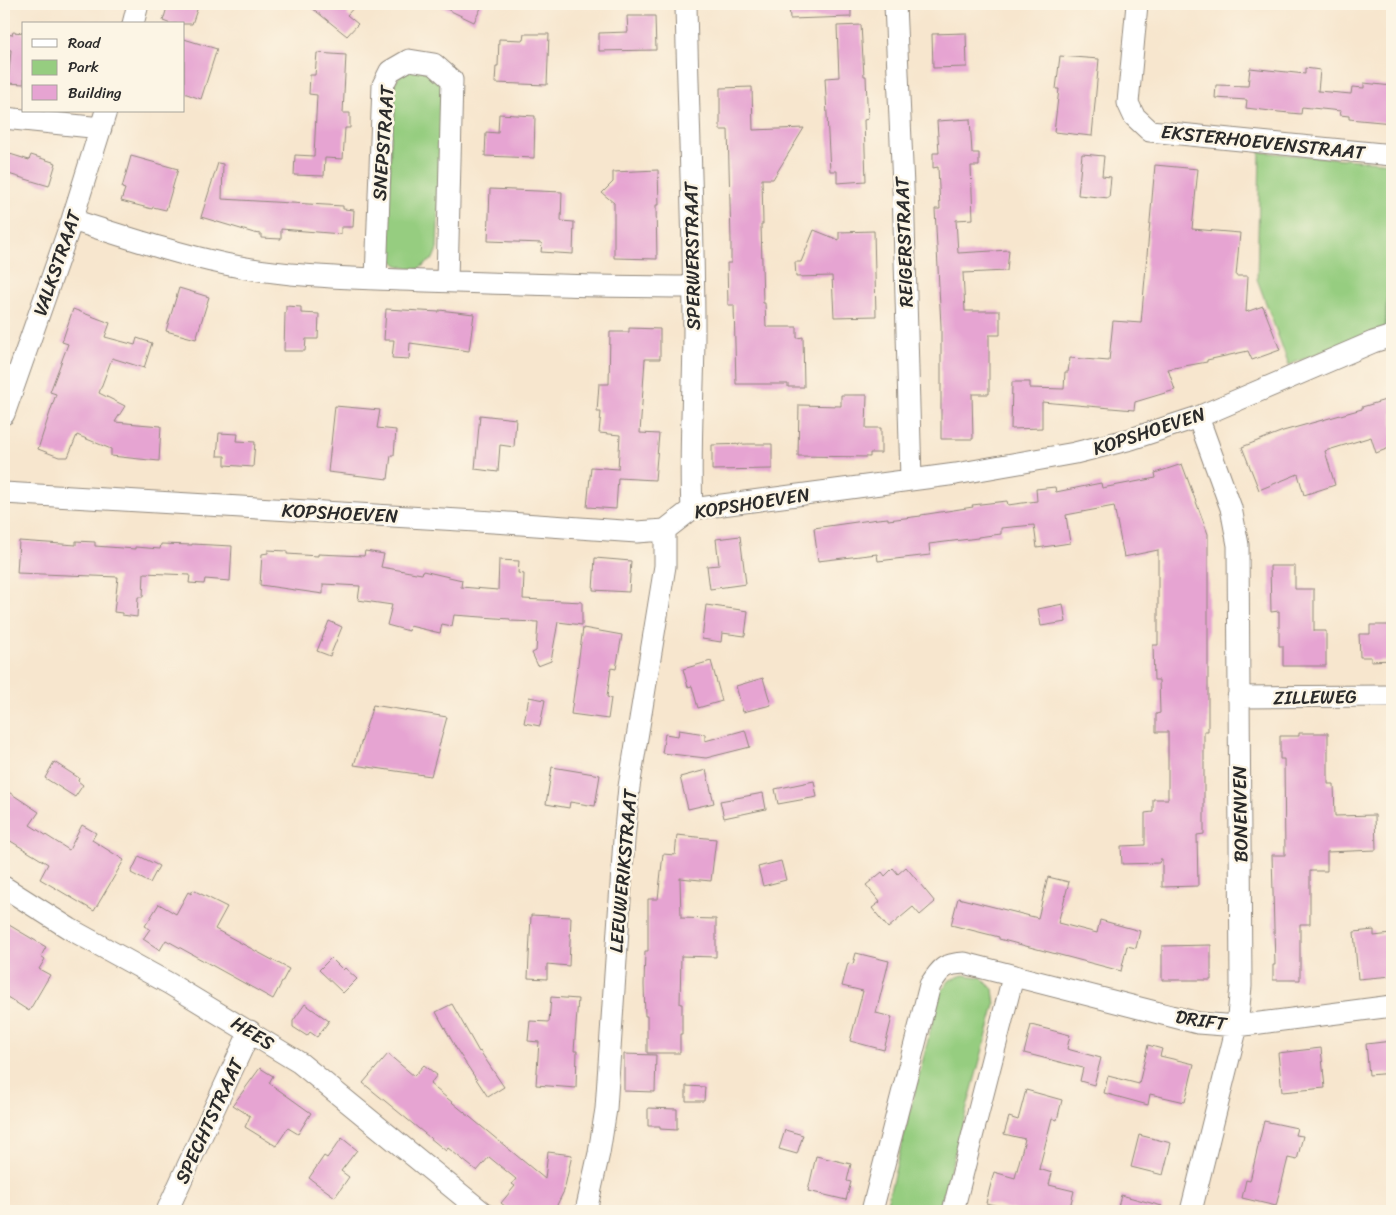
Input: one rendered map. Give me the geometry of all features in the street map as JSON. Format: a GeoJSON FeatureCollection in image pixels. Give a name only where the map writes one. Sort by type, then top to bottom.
{"type":"FeatureCollection","features":[{"type":"Feature","properties":{"kind":"street"},"geometry":{"type":"LineString","coordinates":[[134,22],[138,4]]}},
{"type":"Feature","properties":{"kind":"street","name":"SPERWERSTRAAT"},"geometry":{"type":"LineString","coordinates":[[686,4],[693,287],[693,417],[690,474],[692,508]]}},
{"type":"Feature","properties":{"kind":"street","name":"REIGERSTRAAT"},"geometry":{"type":"LineString","coordinates":[[894,4],[903,187],[911,480]]}},
{"type":"Feature","properties":{"kind":"street","name":"EKSTERHOEVENSTRAAT"},"geometry":{"type":"LineString","coordinates":[[1137,4],[1128,102],[1134,116],[1150,131],[1392,155]]}},
{"type":"Feature","properties":{"kind":"street","name":"SNEPSTRAAT"},"geometry":{"type":"LineString","coordinates":[[376,279],[383,85],[390,70],[409,60],[434,64],[452,80],[447,281]]}},
{"type":"Feature","properties":{"kind":"street"},"geometry":{"type":"LineString","coordinates":[[4,118],[104,120]]}},
{"type":"Feature","properties":{"kind":"street","name":"VALKSTRAAT"},"geometry":{"type":"LineString","coordinates":[[4,414],[72,220],[104,120]]}},
{"type":"Feature","properties":{"kind":"street"},"geometry":{"type":"LineString","coordinates":[[72,220],[150,244],[226,264],[285,272],[376,279],[548,285],[693,287]]}},
{"type":"Feature","properties":{"kind":"street","name":"KOPSHOEVEN"},"geometry":{"type":"LineString","coordinates":[[4,493],[638,532],[664,530],[692,508],[911,480],[1075,454],[1130,439],[1198,416],[1373,342],[1392,336]]}},
{"type":"Feature","properties":{"kind":"street","name":"BONENVEN"},"geometry":{"type":"LineString","coordinates":[[1191,1211],[1237,1026],[1241,986],[1238,545],[1231,508],[1198,416]]}},
{"type":"Feature","properties":{"kind":"street","name":"LEEUWERIKSTRAAT"},"geometry":{"type":"LineString","coordinates":[[586,1211],[599,1153],[606,1109],[624,840],[632,768],[665,566],[664,530]]}},
{"type":"Feature","properties":{"kind":"street","name":"ZILLEWEG"},"geometry":{"type":"LineString","coordinates":[[1238,697],[1392,696]]}},
{"type":"Feature","properties":{"kind":"street","name":"HEES"},"geometry":{"type":"LineString","coordinates":[[4,886],[70,929],[170,984],[300,1063],[481,1211]]}},
{"type":"Feature","properties":{"kind":"street","name":"DRIFT"},"geometry":{"type":"LineString","coordinates":[[872,1211],[930,984],[939,970],[949,964],[964,963],[1198,1023],[1237,1026],[1392,1006]]}},
{"type":"Feature","properties":{"kind":"street"},"geometry":{"type":"LineString","coordinates":[[952,1211],[1013,977]]}},
{"type":"Feature","properties":{"kind":"street","name":"SPECHTSTRAAT"},"geometry":{"type":"LineString","coordinates":[[167,1211],[250,1031]]}},
{"type":"Feature","properties":{"kind":"green space"},"geometry":{"type":"Polygon","coordinates":[[[414,69],[432,74],[443,88],[437,249],[433,259],[418,269],[398,265],[389,255],[387,249],[393,85],[401,74],[414,69]]]}},
{"type":"Feature","properties":{"kind":"green space"},"geometry":{"type":"Polygon","coordinates":[[[1260,152],[1392,163],[1392,210],[1385,329],[1363,335],[1289,365],[1257,279],[1260,152]]]}},
{"type":"Feature","properties":{"kind":"green space"},"geometry":{"type":"Polygon","coordinates":[[[1392,210],[1392,327],[1385,329],[1392,210]]]}},
{"type":"Feature","properties":{"kind":"green space"},"geometry":{"type":"Polygon","coordinates":[[[963,975],[981,977],[993,989],[995,1005],[939,1211],[885,1211],[940,992],[950,980],[963,975]]]}},
{"type":"Feature","properties":{"kind":"building"},"geometry":{"type":"Polygon","coordinates":[[[168,4],[199,4],[192,24],[163,21],[168,4]]]}},
{"type":"Feature","properties":{"kind":"building"},"geometry":{"type":"Polygon","coordinates":[[[307,4],[357,4],[347,15],[358,24],[347,36],[307,4]]]}},
{"type":"Feature","properties":{"kind":"building"},"geometry":{"type":"Polygon","coordinates":[[[436,4],[483,4],[474,22],[436,4]]]}},
{"type":"Feature","properties":{"kind":"building"},"geometry":{"type":"Polygon","coordinates":[[[789,4],[851,4],[851,17],[790,19],[789,4]]]}},
{"type":"Feature","properties":{"kind":"building"},"geometry":{"type":"Polygon","coordinates":[[[627,16],[655,16],[656,50],[599,51],[599,33],[628,32],[627,16]]]}},
{"type":"Feature","properties":{"kind":"building"},"geometry":{"type":"Polygon","coordinates":[[[861,25],[868,119],[864,120],[866,181],[837,183],[837,171],[830,171],[825,78],[839,77],[837,26],[861,25]]]}},
{"type":"Feature","properties":{"kind":"building"},"geometry":{"type":"Polygon","coordinates":[[[13,32],[22,33],[22,84],[8,83],[11,50],[5,49],[7,34],[12,35],[13,32]]]}},
{"type":"Feature","properties":{"kind":"building"},"geometry":{"type":"Polygon","coordinates":[[[966,33],[967,67],[933,68],[932,34],[966,33]]]}},
{"type":"Feature","properties":{"kind":"building"},"geometry":{"type":"Polygon","coordinates":[[[524,34],[549,34],[547,85],[495,83],[499,39],[523,40],[524,34]]]}},
{"type":"Feature","properties":{"kind":"building"},"geometry":{"type":"Polygon","coordinates":[[[185,39],[217,49],[201,99],[185,93],[185,39]]]}},
{"type":"Feature","properties":{"kind":"building"},"geometry":{"type":"Polygon","coordinates":[[[317,53],[346,55],[343,113],[350,113],[350,128],[345,128],[343,159],[325,158],[324,176],[294,175],[295,155],[314,156],[317,95],[309,94],[310,75],[315,75],[317,53]]]}},
{"type":"Feature","properties":{"kind":"building"},"geometry":{"type":"Polygon","coordinates":[[[1060,56],[1099,59],[1092,136],[1054,132],[1059,89],[1056,89],[1060,56]]]}},
{"type":"Feature","properties":{"kind":"building"},"geometry":{"type":"Polygon","coordinates":[[[1250,68],[1305,74],[1305,68],[1320,70],[1318,91],[1351,94],[1352,87],[1364,88],[1364,83],[1392,86],[1392,123],[1349,119],[1349,116],[1340,115],[1341,111],[1302,107],[1301,114],[1246,108],[1247,100],[1215,98],[1216,85],[1248,86],[1250,68]]]}},
{"type":"Feature","properties":{"kind":"building"},"geometry":{"type":"Polygon","coordinates":[[[752,87],[753,130],[804,128],[773,179],[762,179],[763,224],[761,224],[763,303],[765,303],[766,327],[797,327],[797,338],[803,337],[804,387],[788,387],[788,384],[736,384],[734,305],[728,305],[727,263],[731,263],[731,240],[728,130],[720,130],[720,88],[752,87]]]}},
{"type":"Feature","properties":{"kind":"building"},"geometry":{"type":"Polygon","coordinates":[[[499,114],[535,116],[534,158],[485,156],[486,132],[498,133],[499,114]]]}},
{"type":"Feature","properties":{"kind":"building"},"geometry":{"type":"Polygon","coordinates":[[[970,119],[972,153],[979,153],[979,166],[971,166],[973,219],[956,220],[958,253],[1009,250],[1007,271],[963,273],[965,311],[1000,311],[1000,335],[989,335],[989,394],[972,394],[973,439],[941,439],[941,326],[935,209],[940,209],[938,167],[933,168],[933,153],[939,153],[937,121],[970,119]]]}},
{"type":"Feature","properties":{"kind":"building"},"geometry":{"type":"Polygon","coordinates":[[[10,154],[29,160],[31,155],[56,163],[49,186],[5,173],[10,154]]]}},
{"type":"Feature","properties":{"kind":"building"},"geometry":{"type":"Polygon","coordinates":[[[1082,154],[1104,156],[1102,176],[1111,177],[1109,198],[1078,195],[1082,154]]]}},
{"type":"Feature","properties":{"kind":"building"},"geometry":{"type":"Polygon","coordinates":[[[131,156],[178,169],[166,210],[153,207],[152,209],[121,201],[125,189],[122,188],[131,156]]]}},
{"type":"Feature","properties":{"kind":"building"},"geometry":{"type":"Polygon","coordinates":[[[218,163],[223,164],[222,199],[343,206],[343,209],[354,210],[353,227],[341,227],[341,234],[281,229],[281,239],[261,238],[261,234],[201,217],[218,163]]]}},
{"type":"Feature","properties":{"kind":"building"},"geometry":{"type":"Polygon","coordinates":[[[1155,165],[1198,169],[1192,229],[1240,233],[1236,276],[1248,276],[1246,312],[1263,306],[1280,350],[1252,360],[1248,351],[1207,360],[1207,362],[1168,369],[1175,390],[1135,402],[1134,410],[1042,402],[1042,428],[1011,429],[1012,382],[1030,382],[1030,388],[1064,389],[1065,372],[1068,372],[1070,358],[1109,361],[1113,321],[1141,323],[1155,165]]]}},
{"type":"Feature","properties":{"kind":"building"},"geometry":{"type":"Polygon","coordinates":[[[658,170],[659,205],[656,205],[657,259],[614,258],[614,203],[602,193],[613,182],[613,172],[658,170]]]}},
{"type":"Feature","properties":{"kind":"building"},"geometry":{"type":"Polygon","coordinates":[[[490,189],[562,192],[561,221],[574,222],[573,254],[541,252],[542,243],[488,241],[490,189]]]}},
{"type":"Feature","properties":{"kind":"building"},"geometry":{"type":"Polygon","coordinates":[[[814,230],[839,240],[839,232],[874,231],[876,316],[834,317],[832,276],[796,277],[795,262],[801,262],[814,230]]]}},
{"type":"Feature","properties":{"kind":"building"},"geometry":{"type":"Polygon","coordinates":[[[179,288],[209,297],[196,339],[166,331],[179,288]]]}},
{"type":"Feature","properties":{"kind":"building"},"geometry":{"type":"Polygon","coordinates":[[[286,306],[301,307],[301,313],[319,314],[318,339],[306,339],[305,351],[284,351],[286,306]]]}},
{"type":"Feature","properties":{"kind":"building"},"geometry":{"type":"Polygon","coordinates":[[[73,309],[110,323],[105,337],[135,345],[137,338],[152,343],[144,368],[112,358],[99,393],[125,406],[115,422],[161,426],[159,461],[111,456],[111,449],[77,435],[68,457],[59,457],[38,449],[56,394],[50,392],[68,344],[62,342],[73,309]]]}},
{"type":"Feature","properties":{"kind":"building"},"geometry":{"type":"Polygon","coordinates":[[[386,309],[439,312],[439,310],[474,314],[469,351],[410,343],[409,359],[392,358],[394,340],[384,340],[386,309]]]}},
{"type":"Feature","properties":{"kind":"building"},"geometry":{"type":"Polygon","coordinates":[[[629,328],[660,329],[660,359],[645,359],[640,433],[659,434],[655,480],[618,478],[616,509],[587,507],[591,467],[618,469],[620,435],[599,433],[601,412],[597,412],[599,384],[609,384],[610,332],[629,332],[629,328]]]}},
{"type":"Feature","properties":{"kind":"building"},"geometry":{"type":"Polygon","coordinates":[[[841,395],[867,395],[866,428],[881,428],[881,453],[870,453],[870,457],[798,456],[799,405],[841,406],[841,395]]]}},
{"type":"Feature","properties":{"kind":"building"},"geometry":{"type":"Polygon","coordinates":[[[1392,398],[1392,447],[1376,453],[1371,437],[1325,451],[1335,485],[1304,495],[1298,474],[1259,490],[1242,447],[1283,431],[1362,409],[1362,407],[1392,398]]]}},
{"type":"Feature","properties":{"kind":"building"},"geometry":{"type":"Polygon","coordinates":[[[335,406],[380,410],[377,428],[396,430],[394,455],[391,455],[388,479],[328,472],[335,406]]]}},
{"type":"Feature","properties":{"kind":"building"},"geometry":{"type":"Polygon","coordinates":[[[480,415],[516,419],[514,447],[500,445],[498,472],[475,469],[480,415]]]}},
{"type":"Feature","properties":{"kind":"building"},"geometry":{"type":"Polygon","coordinates":[[[219,433],[238,434],[237,441],[255,442],[253,467],[225,465],[225,456],[217,456],[219,433]]]}},
{"type":"Feature","properties":{"kind":"building"},"geometry":{"type":"Polygon","coordinates":[[[772,444],[772,469],[712,470],[712,445],[772,444]]]}},
{"type":"Feature","properties":{"kind":"building"},"geometry":{"type":"Polygon","coordinates":[[[1182,464],[1208,534],[1208,731],[1204,731],[1204,834],[1197,835],[1198,886],[1162,887],[1162,859],[1160,859],[1159,863],[1122,864],[1121,846],[1145,845],[1145,813],[1153,812],[1153,799],[1168,799],[1168,732],[1156,732],[1156,714],[1160,713],[1159,680],[1154,680],[1153,645],[1158,645],[1158,550],[1124,557],[1114,506],[1066,515],[1070,543],[1037,548],[1034,525],[1001,528],[1001,534],[929,544],[930,555],[878,561],[877,554],[818,561],[814,528],[878,519],[888,518],[888,520],[921,516],[973,507],[972,505],[1007,501],[1008,505],[1037,501],[1036,489],[1055,487],[1056,492],[1101,483],[1102,488],[1156,478],[1155,473],[1182,464]]]}},
{"type":"Feature","properties":{"kind":"building"},"geometry":{"type":"Polygon","coordinates":[[[740,536],[746,584],[710,589],[707,566],[719,565],[716,539],[740,536]]]}},
{"type":"Feature","properties":{"kind":"building"},"geometry":{"type":"Polygon","coordinates":[[[19,541],[76,545],[76,541],[95,542],[95,546],[135,549],[135,547],[160,549],[161,544],[232,546],[230,581],[205,579],[204,584],[189,583],[190,575],[144,573],[143,597],[138,597],[137,617],[122,615],[122,613],[114,612],[118,577],[17,573],[19,541]]]}},
{"type":"Feature","properties":{"kind":"building"},"geometry":{"type":"Polygon","coordinates":[[[268,550],[287,551],[287,554],[318,556],[318,554],[364,556],[365,551],[384,554],[381,567],[422,574],[423,571],[462,580],[461,587],[498,590],[499,560],[519,561],[518,573],[524,574],[523,599],[582,602],[582,625],[558,622],[551,661],[538,666],[532,653],[536,651],[538,622],[454,615],[452,626],[442,624],[440,633],[410,626],[409,631],[387,625],[392,605],[358,600],[360,586],[323,584],[323,594],[260,585],[262,554],[268,553],[268,550]]]}},
{"type":"Feature","properties":{"kind":"building"},"geometry":{"type":"Polygon","coordinates":[[[595,558],[631,561],[629,592],[593,590],[595,558]]]}},
{"type":"Feature","properties":{"kind":"building"},"geometry":{"type":"Polygon","coordinates":[[[1270,566],[1295,566],[1295,589],[1314,589],[1314,631],[1326,631],[1326,666],[1283,666],[1283,646],[1279,646],[1279,611],[1271,612],[1270,566]]]}},
{"type":"Feature","properties":{"kind":"building"},"geometry":{"type":"Polygon","coordinates":[[[1063,604],[1066,622],[1041,626],[1038,609],[1063,604]]]}},
{"type":"Feature","properties":{"kind":"building"},"geometry":{"type":"Polygon","coordinates":[[[706,605],[748,611],[745,636],[722,633],[721,642],[702,639],[706,605]]]}},
{"type":"Feature","properties":{"kind":"building"},"geometry":{"type":"Polygon","coordinates":[[[329,621],[342,627],[330,656],[317,651],[329,621]]]}},
{"type":"Feature","properties":{"kind":"building"},"geometry":{"type":"Polygon","coordinates":[[[1370,625],[1392,625],[1392,660],[1371,661],[1371,657],[1360,657],[1359,634],[1370,634],[1370,625]]]}},
{"type":"Feature","properties":{"kind":"building"},"geometry":{"type":"Polygon","coordinates":[[[583,628],[622,635],[616,669],[611,668],[607,697],[611,698],[608,719],[571,714],[583,628]]]}},
{"type":"Feature","properties":{"kind":"building"},"geometry":{"type":"Polygon","coordinates":[[[711,661],[722,701],[698,708],[692,686],[688,687],[683,669],[711,661]]]}},
{"type":"Feature","properties":{"kind":"building"},"geometry":{"type":"Polygon","coordinates":[[[763,678],[771,705],[743,712],[736,686],[763,678]]]}},
{"type":"Feature","properties":{"kind":"building"},"geometry":{"type":"Polygon","coordinates":[[[529,697],[545,700],[540,726],[524,723],[529,697]]]}},
{"type":"Feature","properties":{"kind":"building"},"geometry":{"type":"Polygon","coordinates":[[[373,705],[447,717],[431,776],[354,765],[373,705]]]}},
{"type":"Feature","properties":{"kind":"building"},"geometry":{"type":"Polygon","coordinates":[[[679,730],[705,734],[705,741],[745,730],[750,747],[706,758],[662,753],[665,734],[678,736],[679,730]]]}},
{"type":"Feature","properties":{"kind":"building"},"geometry":{"type":"Polygon","coordinates":[[[1299,733],[1328,733],[1328,784],[1334,784],[1335,816],[1375,815],[1376,850],[1327,852],[1327,871],[1310,871],[1310,924],[1300,924],[1300,980],[1273,980],[1273,965],[1275,965],[1272,855],[1285,855],[1284,759],[1280,759],[1280,736],[1299,736],[1299,733]]]}},
{"type":"Feature","properties":{"kind":"building"},"geometry":{"type":"Polygon","coordinates":[[[54,762],[79,778],[78,781],[83,785],[75,797],[45,778],[54,762]]]}},
{"type":"Feature","properties":{"kind":"building"},"geometry":{"type":"Polygon","coordinates":[[[552,767],[600,775],[595,806],[570,802],[569,808],[546,804],[552,767]]]}},
{"type":"Feature","properties":{"kind":"building"},"geometry":{"type":"Polygon","coordinates":[[[706,770],[714,803],[688,809],[680,777],[706,770]]]}},
{"type":"Feature","properties":{"kind":"building"},"geometry":{"type":"Polygon","coordinates":[[[814,781],[817,797],[778,804],[775,789],[814,781]]]}},
{"type":"Feature","properties":{"kind":"building"},"geometry":{"type":"Polygon","coordinates":[[[4,789],[39,812],[30,825],[69,850],[82,825],[96,833],[92,840],[124,860],[94,911],[40,879],[48,864],[4,837],[4,789]]]}},
{"type":"Feature","properties":{"kind":"building"},"geometry":{"type":"Polygon","coordinates":[[[763,793],[766,809],[724,818],[720,801],[763,793]]]}},
{"type":"Feature","properties":{"kind":"building"},"geometry":{"type":"Polygon","coordinates":[[[677,835],[716,839],[711,881],[680,878],[681,918],[716,919],[716,957],[681,956],[680,1004],[682,1004],[682,1034],[680,1034],[680,1053],[647,1053],[647,1016],[645,1016],[644,985],[645,951],[648,951],[648,899],[658,899],[663,854],[675,855],[677,835]]]}},
{"type":"Feature","properties":{"kind":"building"},"geometry":{"type":"Polygon","coordinates":[[[139,856],[159,866],[150,883],[131,873],[139,856]]]}},
{"type":"Feature","properties":{"kind":"building"},"geometry":{"type":"Polygon","coordinates":[[[781,861],[786,880],[763,886],[758,867],[781,861]]]}},
{"type":"Feature","properties":{"kind":"building"},"geometry":{"type":"Polygon","coordinates":[[[906,867],[935,902],[920,915],[913,907],[888,928],[872,908],[880,902],[866,885],[882,872],[885,876],[893,868],[898,874],[906,867]]]}},
{"type":"Feature","properties":{"kind":"building"},"geometry":{"type":"Polygon","coordinates":[[[1048,877],[1069,882],[1058,923],[1097,933],[1100,920],[1140,931],[1136,948],[1127,946],[1121,971],[951,925],[958,898],[1038,918],[1048,877]]]}},
{"type":"Feature","properties":{"kind":"building"},"geometry":{"type":"Polygon","coordinates":[[[193,890],[227,907],[215,929],[289,969],[273,999],[166,940],[160,950],[143,939],[150,929],[145,926],[159,904],[176,914],[188,892],[191,894],[193,890]]]}},
{"type":"Feature","properties":{"kind":"building"},"geometry":{"type":"Polygon","coordinates":[[[531,915],[571,917],[569,966],[547,964],[547,979],[528,978],[531,915]]]}},
{"type":"Feature","properties":{"kind":"building"},"geometry":{"type":"Polygon","coordinates":[[[4,922],[46,947],[41,956],[45,959],[39,969],[50,975],[29,1011],[4,995],[4,922]]]}},
{"type":"Feature","properties":{"kind":"building"},"geometry":{"type":"Polygon","coordinates":[[[1374,930],[1374,936],[1391,934],[1392,976],[1358,979],[1354,932],[1374,930]]]}},
{"type":"Feature","properties":{"kind":"building"},"geometry":{"type":"Polygon","coordinates":[[[1211,945],[1211,980],[1162,980],[1162,946],[1211,945]]]}},
{"type":"Feature","properties":{"kind":"building"},"geometry":{"type":"Polygon","coordinates":[[[856,953],[889,961],[876,1013],[892,1017],[884,1050],[850,1041],[863,991],[842,986],[848,963],[853,964],[856,953]]]}},
{"type":"Feature","properties":{"kind":"building"},"geometry":{"type":"Polygon","coordinates":[[[331,958],[343,970],[345,968],[357,979],[343,993],[319,970],[331,958]]]}},
{"type":"Feature","properties":{"kind":"building"},"geometry":{"type":"Polygon","coordinates":[[[551,997],[578,999],[574,1051],[577,1051],[576,1088],[536,1085],[539,1042],[528,1041],[530,1021],[549,1022],[551,997]]]}},
{"type":"Feature","properties":{"kind":"building"},"geometry":{"type":"Polygon","coordinates":[[[305,1004],[329,1021],[317,1037],[310,1032],[307,1036],[293,1027],[293,1021],[305,1004]]]}},
{"type":"Feature","properties":{"kind":"building"},"geometry":{"type":"Polygon","coordinates":[[[452,1004],[479,1052],[504,1087],[488,1097],[457,1050],[436,1012],[452,1004]]]}},
{"type":"Feature","properties":{"kind":"building"},"geometry":{"type":"Polygon","coordinates":[[[1031,1025],[1070,1035],[1067,1049],[1101,1058],[1094,1085],[1080,1081],[1083,1068],[1024,1053],[1031,1025]]]}},
{"type":"Feature","properties":{"kind":"building"},"geometry":{"type":"Polygon","coordinates":[[[1392,1041],[1392,1073],[1369,1075],[1366,1044],[1392,1041]]]}},
{"type":"Feature","properties":{"kind":"building"},"geometry":{"type":"Polygon","coordinates":[[[1148,1045],[1162,1049],[1160,1056],[1194,1064],[1185,1102],[1150,1094],[1148,1105],[1104,1093],[1108,1076],[1139,1084],[1148,1045]]]}},
{"type":"Feature","properties":{"kind":"building"},"geometry":{"type":"Polygon","coordinates":[[[1321,1048],[1325,1088],[1282,1092],[1278,1053],[1321,1048]]]}},
{"type":"Feature","properties":{"kind":"building"},"geometry":{"type":"Polygon","coordinates":[[[388,1054],[414,1076],[424,1065],[437,1075],[430,1084],[545,1179],[548,1152],[572,1155],[564,1191],[554,1211],[511,1211],[501,1203],[515,1186],[512,1184],[516,1179],[489,1157],[477,1171],[448,1148],[446,1151],[363,1083],[388,1054]]]}},
{"type":"Feature","properties":{"kind":"building"},"geometry":{"type":"Polygon","coordinates":[[[624,1054],[656,1055],[655,1092],[624,1091],[624,1054]]]}},
{"type":"Feature","properties":{"kind":"building"},"geometry":{"type":"Polygon","coordinates":[[[260,1068],[273,1076],[269,1083],[311,1113],[298,1134],[288,1128],[276,1146],[245,1127],[250,1116],[233,1105],[260,1068]]]}},
{"type":"Feature","properties":{"kind":"building"},"geometry":{"type":"Polygon","coordinates":[[[686,1086],[705,1087],[704,1101],[686,1101],[686,1086]]]}},
{"type":"Feature","properties":{"kind":"building"},"geometry":{"type":"Polygon","coordinates":[[[1026,1090],[1062,1100],[1057,1120],[1052,1118],[1039,1169],[1052,1173],[1049,1185],[1074,1191],[1069,1211],[1018,1211],[986,1203],[994,1172],[1015,1178],[1025,1139],[1004,1134],[1009,1117],[1018,1120],[1026,1090]]]}},
{"type":"Feature","properties":{"kind":"building"},"geometry":{"type":"Polygon","coordinates":[[[648,1108],[677,1109],[677,1130],[660,1129],[660,1126],[648,1126],[648,1108]]]}},
{"type":"Feature","properties":{"kind":"building"},"geometry":{"type":"Polygon","coordinates":[[[1264,1121],[1297,1128],[1295,1135],[1303,1136],[1297,1160],[1288,1158],[1276,1206],[1242,1198],[1246,1180],[1250,1181],[1264,1121]]]}},
{"type":"Feature","properties":{"kind":"building"},"geometry":{"type":"Polygon","coordinates":[[[785,1130],[803,1135],[797,1154],[779,1149],[785,1130]]]}},
{"type":"Feature","properties":{"kind":"building"},"geometry":{"type":"Polygon","coordinates":[[[1139,1135],[1171,1143],[1163,1175],[1131,1167],[1139,1135]]]}},
{"type":"Feature","properties":{"kind":"building"},"geometry":{"type":"Polygon","coordinates":[[[342,1138],[357,1150],[341,1171],[349,1177],[335,1197],[309,1178],[324,1156],[327,1158],[342,1138]]]}},
{"type":"Feature","properties":{"kind":"building"},"geometry":{"type":"Polygon","coordinates":[[[816,1156],[851,1164],[847,1181],[851,1182],[846,1200],[808,1191],[816,1156]]]}},
{"type":"Feature","properties":{"kind":"building"},"geometry":{"type":"Polygon","coordinates":[[[1121,1195],[1162,1206],[1162,1211],[1117,1211],[1121,1195]]]}}]}
